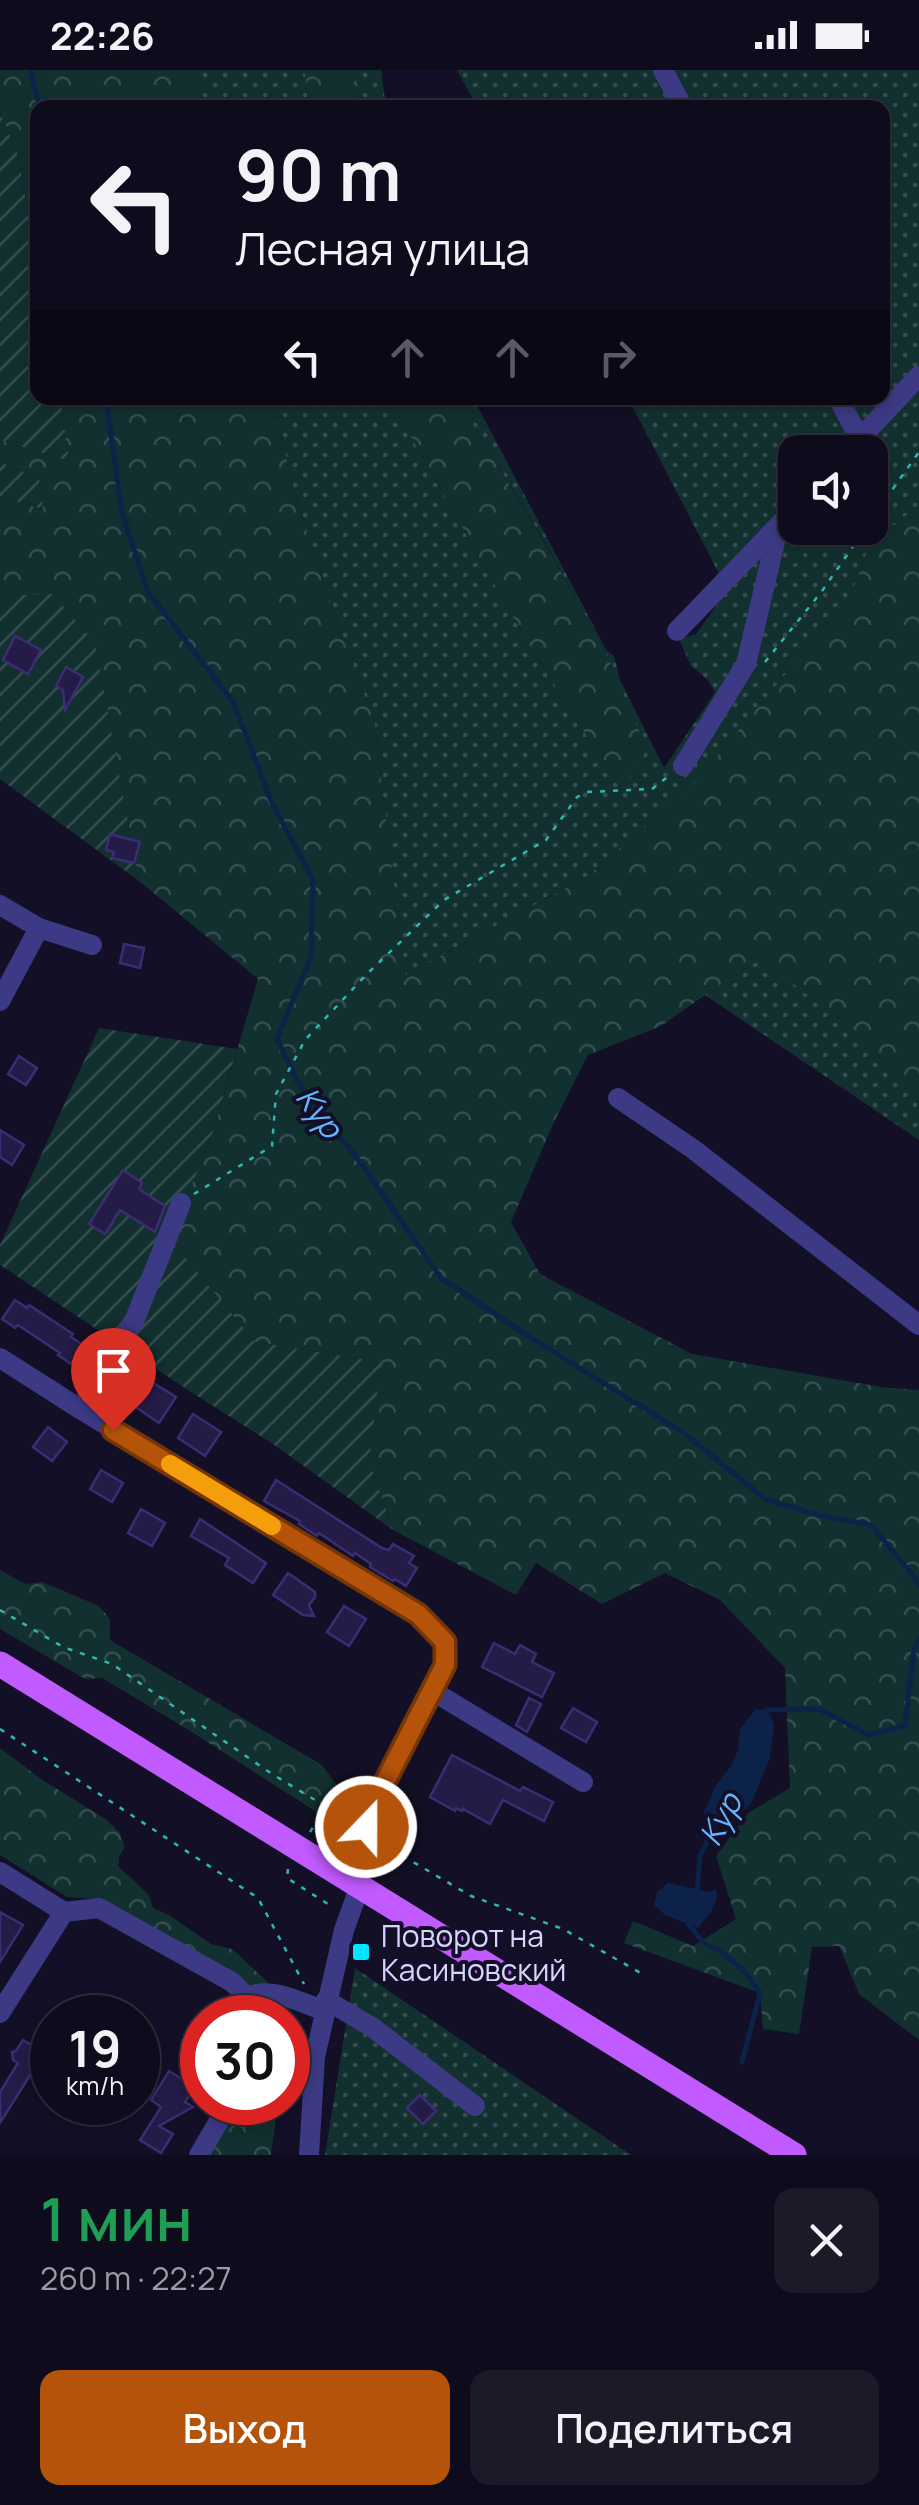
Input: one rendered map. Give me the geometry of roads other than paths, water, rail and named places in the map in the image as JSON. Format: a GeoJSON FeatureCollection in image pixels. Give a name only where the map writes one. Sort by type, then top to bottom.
{"type":"FeatureCollection","features":[{"type":"Feature","properties":{"kind":"main road"},"geometry":{"type":"LineString","coordinates":[[0,1664],[794,2155]]}},
{"type":"Feature","properties":{"kind":"street"},"geometry":{"type":"LineString","coordinates":[[663,70],[679,100]]}},
{"type":"Feature","properties":{"kind":"street"},"geometry":{"type":"LineString","coordinates":[[864,435],[919,376]]}},
{"type":"Feature","properties":{"kind":"street"},"geometry":{"type":"LineString","coordinates":[[840,405],[850,435]]}},
{"type":"Feature","properties":{"kind":"street"},"geometry":{"type":"LineString","coordinates":[[677,632],[778,527]]}},
{"type":"Feature","properties":{"kind":"street"},"geometry":{"type":"LineString","coordinates":[[683,766],[746,664],[778,533]]}},
{"type":"Feature","properties":{"kind":"street"},"geometry":{"type":"LineString","coordinates":[[0,906],[38,928],[92,944]]}},
{"type":"Feature","properties":{"kind":"street"},"geometry":{"type":"LineString","coordinates":[[0,1001],[38,928]]}},
{"type":"Feature","properties":{"kind":"street"},"geometry":{"type":"LineString","coordinates":[[618,1098],[693,1148],[919,1325]]}},
{"type":"Feature","properties":{"kind":"street"},"geometry":{"type":"LineString","coordinates":[[80,1409],[135,1319],[180,1203]]}},
{"type":"Feature","properties":{"kind":"street"},"geometry":{"type":"LineString","coordinates":[[0,1358],[418,1614],[445,1642],[445,1665],[368,1815],[360,1886],[344,1930],[315,2057],[309,2155]]}},
{"type":"Feature","properties":{"kind":"street"},"geometry":{"type":"LineString","coordinates":[[431,1690],[582,1782]]}},
{"type":"Feature","properties":{"kind":"street"},"geometry":{"type":"LineString","coordinates":[[0,1872],[64,1912],[99,1908],[232,1982],[245,1995]]}},
{"type":"Feature","properties":{"kind":"street"},"geometry":{"type":"LineString","coordinates":[[0,2014],[64,1912]]}},
{"type":"Feature","properties":{"kind":"street"},"geometry":{"type":"LineString","coordinates":[[251,1995],[279,1995]]}},
{"type":"Feature","properties":{"kind":"street"},"geometry":{"type":"LineString","coordinates":[[310,2002],[372,2027],[475,2106]]}},
{"type":"Feature","properties":{"kind":"street"},"geometry":{"type":"LineString","coordinates":[[310,2056],[315,2057]]}},
{"type":"Feature","properties":{"kind":"street"},"geometry":{"type":"LineString","coordinates":[[199,2155],[217,2125]]}},
{"type":"Feature","properties":{"kind":"water"},"geometry":{"type":"Polygon","coordinates":[[[756,1709],[767,1710],[774,1724],[770,1758],[751,1804],[730,1824],[716,1826],[707,1821],[704,1812],[738,1750],[740,1729],[756,1709]]]}},
{"type":"Feature","properties":{"kind":"water"},"geometry":{"type":"Polygon","coordinates":[[[668,1883],[709,1892],[716,1889],[714,1905],[698,1928],[665,1915],[654,1905],[657,1892],[668,1883]]]}},
{"type":"Feature","properties":{"kind":"waterway","name":"Кур"},"geometry":{"type":"LineString","coordinates":[[30,70],[38,100]]}},
{"type":"Feature","properties":{"kind":"waterway","name":"Кур"},"geometry":{"type":"LineString","coordinates":[[107,405],[122,513],[148,592],[233,702],[272,803],[313,880],[311,957],[277,1039],[297,1081],[360,1162],[441,1278],[684,1433],[765,1499],[871,1525],[919,1586]]}},
{"type":"Feature","properties":{"kind":"waterway","name":"Кур"},"geometry":{"type":"LineString","coordinates":[[765,1713],[819,1709],[869,1735],[905,1725],[914,1650],[919,1639]]}},
{"type":"Feature","properties":{"kind":"waterway","name":"Кур"},"geometry":{"type":"LineString","coordinates":[[697,1891],[700,1856],[717,1821]]}},
{"type":"Feature","properties":{"kind":"waterway"},"geometry":{"type":"LineString","coordinates":[[690,1921],[689,1925],[705,1944],[719,1950],[744,1971],[760,1993],[742,2062]]}},
{"type":"Feature","properties":{"kind":"place","name":"Поворот на Касиновский"},"geometry":{"type":"Point","coordinates":[361,1952]}}]}
